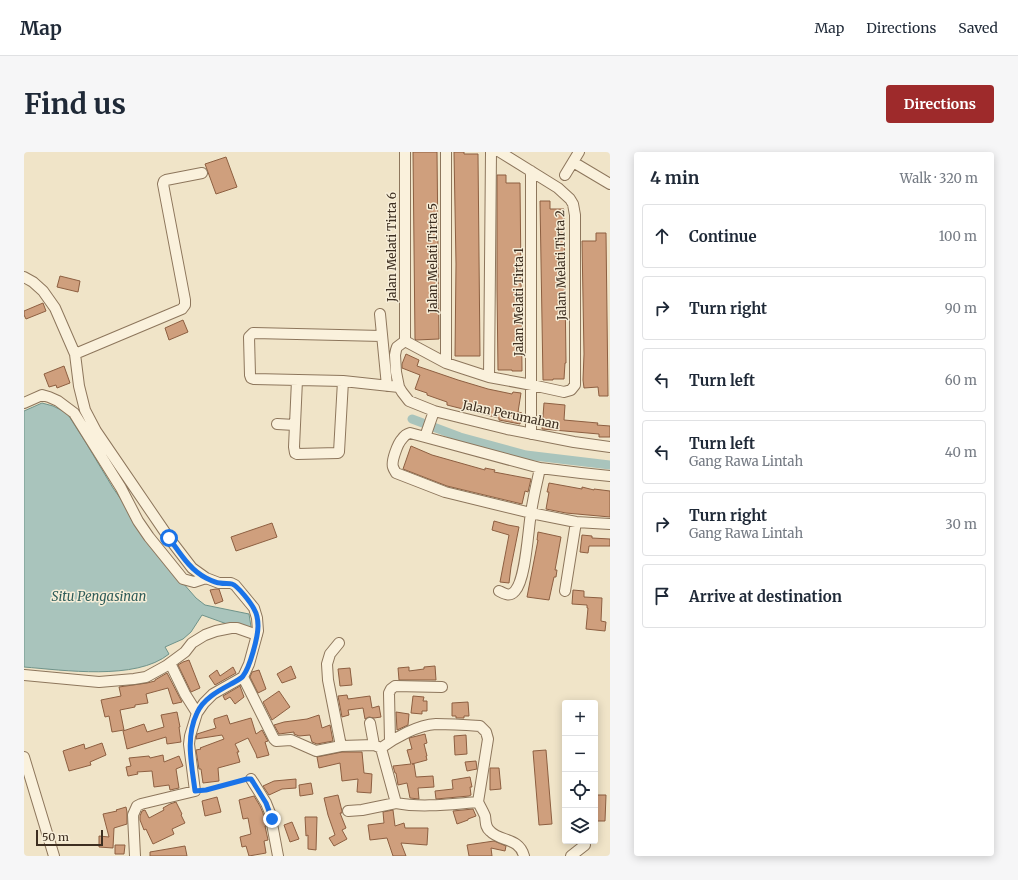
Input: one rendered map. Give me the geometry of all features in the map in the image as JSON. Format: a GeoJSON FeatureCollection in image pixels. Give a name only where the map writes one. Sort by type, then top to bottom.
{"type":"FeatureCollection","features":[{"type":"Feature","properties":{"kind":"street","name":"Jalan Melati Tirta 6"},"geometry":{"type":"LineString","coordinates":[[405,152],[405,342]]}},
{"type":"Feature","properties":{"kind":"street","name":"Jalan Melati Tirta 5"},"geometry":{"type":"LineString","coordinates":[[446,152],[446,363]]}},
{"type":"Feature","properties":{"kind":"street"},"geometry":{"type":"LineString","coordinates":[[489,377],[491,152]]}},
{"type":"Feature","properties":{"kind":"street","name":"Jalan Melati Tirta 2"},"geometry":{"type":"LineString","coordinates":[[500,152],[558,188],[567,195],[574,209],[575,385],[574,388],[564,392],[532,385]]}},
{"type":"Feature","properties":{"kind":"street"},"geometry":{"type":"LineString","coordinates":[[565,175],[579,152]]}},
{"type":"Feature","properties":{"kind":"street"},"geometry":{"type":"LineString","coordinates":[[573,162],[610,184]]}},
{"type":"Feature","properties":{"kind":"street","name":"Jalan Melati Tirta 1"},"geometry":{"type":"LineString","coordinates":[[531,171],[531,434]]}},
{"type":"Feature","properties":{"kind":"street"},"geometry":{"type":"LineString","coordinates":[[75,354],[182,309],[185,306],[163,184],[166,180],[202,173]]}},
{"type":"Feature","properties":{"kind":"street"},"geometry":{"type":"LineString","coordinates":[[24,277],[33,282],[43,291],[56,308],[75,354],[79,386],[85,410],[96,430],[174,544],[192,568],[206,578],[219,583],[231,583],[235,585],[254,608],[256,613],[258,624],[257,635],[249,664],[243,677],[213,694],[197,713],[189,744],[195,791],[137,806],[133,814],[135,856]]}},
{"type":"Feature","properties":{"kind":"street"},"geometry":{"type":"LineString","coordinates":[[380,314],[387,386]]}},
{"type":"Feature","properties":{"kind":"street"},"geometry":{"type":"LineString","coordinates":[[382,336],[256,333],[250,337],[250,375],[251,378],[254,379],[343,381],[399,387],[395,355],[397,347],[405,342],[446,363],[489,377],[532,385]]}},
{"type":"Feature","properties":{"kind":"street"},"geometry":{"type":"LineString","coordinates":[[297,380],[294,447],[295,453],[297,454],[338,453],[340,448],[343,381]]}},
{"type":"Feature","properties":{"kind":"street","name":"Jalan Perumahan"},"geometry":{"type":"LineString","coordinates":[[399,387],[409,401],[433,414],[531,434],[610,447]]}},
{"type":"Feature","properties":{"kind":"street"},"geometry":{"type":"LineString","coordinates":[[24,403],[42,395],[58,401],[74,413],[121,488],[138,521],[149,537],[184,579],[194,582],[206,578]]}},
{"type":"Feature","properties":{"kind":"street"},"geometry":{"type":"LineString","coordinates":[[425,435],[433,414]]}},
{"type":"Feature","properties":{"kind":"street"},"geometry":{"type":"LineString","coordinates":[[277,424],[295,425]]}},
{"type":"Feature","properties":{"kind":"street"},"geometry":{"type":"LineString","coordinates":[[610,476],[581,474],[540,468],[425,435],[410,433],[406,434],[400,441],[393,465],[396,473],[445,492],[530,513],[576,522],[610,524]]}},
{"type":"Feature","properties":{"kind":"street"},"geometry":{"type":"LineString","coordinates":[[499,591],[506,594],[511,594],[517,588],[523,568],[530,513],[540,468]]}},
{"type":"Feature","properties":{"kind":"street"},"geometry":{"type":"LineString","coordinates":[[565,591],[576,522]]}},
{"type":"Feature","properties":{"kind":"street"},"geometry":{"type":"LineString","coordinates":[[24,675],[98,682],[146,677],[170,663],[185,652],[192,643],[205,635],[216,631],[237,628],[257,635]]}},
{"type":"Feature","properties":{"kind":"street"},"geometry":{"type":"LineString","coordinates":[[339,643],[330,654],[327,664],[328,680],[341,746]]}},
{"type":"Feature","properties":{"kind":"street"},"geometry":{"type":"LineString","coordinates":[[170,663],[185,694],[197,713]]}},
{"type":"Feature","properties":{"kind":"street"},"geometry":{"type":"LineString","coordinates":[[243,677],[274,739],[291,740],[316,751],[341,746],[378,746],[414,729],[435,724],[480,726],[486,732],[488,739],[478,802],[485,816],[485,823],[492,833],[516,844],[521,848],[524,856]]}},
{"type":"Feature","properties":{"kind":"street"},"geometry":{"type":"LineString","coordinates":[[390,741],[389,693],[391,689],[395,686],[442,687]]}},
{"type":"Feature","properties":{"kind":"street"},"geometry":{"type":"LineString","coordinates":[[370,723],[396,803]]}},
{"type":"Feature","properties":{"kind":"street"},"geometry":{"type":"LineString","coordinates":[[24,757],[54,856]]}},
{"type":"Feature","properties":{"kind":"street"},"geometry":{"type":"LineString","coordinates":[[251,779],[266,803],[270,813],[278,856]]}},
{"type":"Feature","properties":{"kind":"street"},"geometry":{"type":"LineString","coordinates":[[348,811],[362,810],[396,803],[406,805],[428,805],[478,802]]}},
{"type":"Feature","properties":{"kind":"street"},"geometry":{"type":"LineString","coordinates":[[572,856],[585,845]]}},
{"type":"Feature","properties":{"kind":"path"},"geometry":{"type":"LineString","coordinates":[[195,791],[206,790],[251,779]]}},
{"type":"Feature","properties":{"kind":"water","name":"Situ Pengasinan"},"geometry":{"type":"Polygon","coordinates":[[[42,403],[53,406],[67,413],[113,488],[169,567],[196,598],[205,605],[249,614],[252,633],[202,615],[191,632],[183,639],[165,647],[169,654],[155,662],[138,668],[99,672],[24,667],[24,411],[42,403]]]}},
{"type":"Feature","properties":{"kind":"building"},"geometry":{"type":"Polygon","coordinates":[[[413,152],[437,152],[439,339],[415,339],[413,152]]]}},
{"type":"Feature","properties":{"kind":"building"},"geometry":{"type":"Polygon","coordinates":[[[454,152],[478,154],[480,356],[455,356],[456,264],[454,152]]]}},
{"type":"Feature","properties":{"kind":"building"},"geometry":{"type":"Polygon","coordinates":[[[226,157],[237,187],[216,194],[205,164],[226,157]]]}},
{"type":"Feature","properties":{"kind":"building"},"geometry":{"type":"Polygon","coordinates":[[[497,175],[506,175],[506,183],[520,183],[522,371],[498,370],[497,175]]]}},
{"type":"Feature","properties":{"kind":"building"},"geometry":{"type":"Polygon","coordinates":[[[540,201],[550,201],[550,209],[564,209],[566,363],[564,379],[543,380],[540,201]]]}},
{"type":"Feature","properties":{"kind":"building"},"geometry":{"type":"Polygon","coordinates":[[[596,233],[606,233],[608,396],[599,396],[598,387],[584,388],[583,380],[582,241],[596,241],[596,233]]]}},
{"type":"Feature","properties":{"kind":"building"},"geometry":{"type":"Polygon","coordinates":[[[60,276],[80,281],[78,292],[57,287],[60,276]]]}},
{"type":"Feature","properties":{"kind":"building"},"geometry":{"type":"Polygon","coordinates":[[[43,303],[46,311],[26,319],[24,311],[43,303]]]}},
{"type":"Feature","properties":{"kind":"building"},"geometry":{"type":"Polygon","coordinates":[[[183,320],[188,332],[169,340],[165,328],[183,320]]]}},
{"type":"Feature","properties":{"kind":"building"},"geometry":{"type":"Polygon","coordinates":[[[406,354],[419,360],[417,366],[458,380],[512,394],[513,392],[521,393],[518,412],[522,413],[520,424],[499,420],[499,418],[447,405],[447,402],[415,389],[420,375],[402,368],[406,354]]]}},
{"type":"Feature","properties":{"kind":"building"},"geometry":{"type":"Polygon","coordinates":[[[64,366],[70,383],[57,388],[56,385],[49,387],[44,374],[64,366]]]}},
{"type":"Feature","properties":{"kind":"building"},"geometry":{"type":"Polygon","coordinates":[[[544,403],[565,405],[564,420],[598,423],[597,425],[610,426],[610,437],[599,437],[599,434],[542,429],[544,403]]]}},
{"type":"Feature","properties":{"kind":"building"},"geometry":{"type":"Polygon","coordinates":[[[411,446],[432,455],[485,470],[485,468],[495,470],[494,472],[531,479],[528,492],[525,491],[522,504],[447,486],[403,469],[411,446]]]}},
{"type":"Feature","properties":{"kind":"building"},"geometry":{"type":"Polygon","coordinates":[[[549,483],[582,489],[582,487],[594,490],[610,491],[610,517],[566,513],[546,509],[549,483]]]}},
{"type":"Feature","properties":{"kind":"building"},"geometry":{"type":"Polygon","coordinates":[[[494,521],[519,527],[509,583],[500,582],[509,535],[492,530],[494,521]]]}},
{"type":"Feature","properties":{"kind":"building"},"geometry":{"type":"Polygon","coordinates":[[[272,523],[277,537],[236,551],[231,537],[272,523]]]}},
{"type":"Feature","properties":{"kind":"building"},"geometry":{"type":"Polygon","coordinates":[[[538,532],[561,537],[555,570],[557,570],[556,577],[554,577],[549,600],[527,597],[538,540],[538,532]]]}},
{"type":"Feature","properties":{"kind":"building"},"geometry":{"type":"Polygon","coordinates":[[[582,535],[592,536],[592,538],[610,539],[610,546],[589,546],[588,553],[580,552],[582,535]]]}},
{"type":"Feature","properties":{"kind":"building"},"geometry":{"type":"Polygon","coordinates":[[[219,589],[223,601],[215,604],[210,590],[219,589]]]}},
{"type":"Feature","properties":{"kind":"building"},"geometry":{"type":"Polygon","coordinates":[[[573,590],[584,591],[584,597],[602,598],[601,621],[606,622],[605,631],[586,629],[587,605],[572,604],[573,590]]]}},
{"type":"Feature","properties":{"kind":"building"},"geometry":{"type":"Polygon","coordinates":[[[189,660],[200,688],[191,692],[178,665],[189,660]]]}},
{"type":"Feature","properties":{"kind":"building"},"geometry":{"type":"Polygon","coordinates":[[[291,666],[296,678],[282,683],[277,674],[291,666]]]}},
{"type":"Feature","properties":{"kind":"building"},"geometry":{"type":"Polygon","coordinates":[[[435,666],[436,680],[399,680],[398,668],[409,667],[409,671],[435,666]]]}},
{"type":"Feature","properties":{"kind":"building"},"geometry":{"type":"Polygon","coordinates":[[[233,667],[236,673],[215,685],[209,676],[217,670],[220,676],[233,667]]]}},
{"type":"Feature","properties":{"kind":"building"},"geometry":{"type":"Polygon","coordinates":[[[350,668],[352,685],[340,686],[338,669],[350,668]]]}},
{"type":"Feature","properties":{"kind":"building"},"geometry":{"type":"Polygon","coordinates":[[[259,670],[266,689],[258,693],[250,677],[252,672],[259,670]]]}},
{"type":"Feature","properties":{"kind":"building"},"geometry":{"type":"Polygon","coordinates":[[[167,673],[182,702],[173,704],[168,688],[146,694],[148,703],[135,705],[135,707],[120,710],[124,730],[112,732],[109,716],[105,717],[101,700],[121,696],[119,687],[155,681],[167,673]]]}},
{"type":"Feature","properties":{"kind":"building"},"geometry":{"type":"Polygon","coordinates":[[[240,686],[244,697],[235,704],[230,697],[225,700],[223,696],[240,686]]]}},
{"type":"Feature","properties":{"kind":"building"},"geometry":{"type":"Polygon","coordinates":[[[279,691],[290,707],[272,720],[263,702],[279,691]]]}},
{"type":"Feature","properties":{"kind":"building"},"geometry":{"type":"Polygon","coordinates":[[[347,695],[348,699],[370,696],[372,708],[379,706],[381,717],[369,717],[365,719],[363,708],[348,710],[349,715],[342,717],[338,696],[347,695]]]}},
{"type":"Feature","properties":{"kind":"building"},"geometry":{"type":"Polygon","coordinates":[[[413,696],[424,697],[423,701],[427,701],[427,711],[422,711],[422,714],[411,713],[413,696]]]}},
{"type":"Feature","properties":{"kind":"building"},"geometry":{"type":"Polygon","coordinates":[[[468,702],[469,716],[464,716],[464,718],[456,718],[456,716],[452,716],[452,703],[468,702]]]}},
{"type":"Feature","properties":{"kind":"building"},"geometry":{"type":"Polygon","coordinates":[[[177,712],[181,742],[167,744],[166,737],[127,749],[123,731],[144,724],[147,732],[164,727],[161,715],[177,712]]]}},
{"type":"Feature","properties":{"kind":"building"},"geometry":{"type":"Polygon","coordinates":[[[396,712],[409,714],[408,725],[397,730],[396,712]]]}},
{"type":"Feature","properties":{"kind":"building"},"geometry":{"type":"Polygon","coordinates":[[[227,715],[230,724],[251,718],[256,734],[262,730],[268,741],[265,742],[269,755],[257,758],[248,738],[235,744],[239,752],[237,752],[240,762],[218,768],[219,781],[203,783],[196,750],[224,739],[222,735],[196,739],[197,734],[216,728],[214,719],[227,715]]]}},
{"type":"Feature","properties":{"kind":"building"},"geometry":{"type":"Polygon","coordinates":[[[319,715],[322,728],[330,725],[333,741],[317,744],[312,742],[310,735],[299,736],[294,734],[294,732],[279,734],[274,725],[307,719],[319,715]]]}},
{"type":"Feature","properties":{"kind":"building"},"geometry":{"type":"Polygon","coordinates":[[[425,734],[427,743],[424,744],[427,760],[412,764],[414,764],[416,777],[433,776],[434,787],[418,788],[419,799],[410,798],[407,783],[398,785],[393,766],[411,764],[407,750],[412,749],[409,738],[425,734]]]}},
{"type":"Feature","properties":{"kind":"building"},"geometry":{"type":"Polygon","coordinates":[[[466,735],[467,754],[455,755],[454,736],[466,735]]]}},
{"type":"Feature","properties":{"kind":"building"},"geometry":{"type":"Polygon","coordinates":[[[102,743],[106,755],[90,762],[91,765],[69,771],[63,751],[84,744],[85,749],[102,743]]]}},
{"type":"Feature","properties":{"kind":"building"},"geometry":{"type":"Polygon","coordinates":[[[546,750],[552,824],[539,825],[533,751],[546,750]]]}},
{"type":"Feature","properties":{"kind":"building"},"geometry":{"type":"Polygon","coordinates":[[[342,752],[362,752],[364,773],[372,774],[371,793],[357,792],[358,779],[342,781],[340,763],[319,768],[317,757],[342,752]]]}},
{"type":"Feature","properties":{"kind":"building"},"geometry":{"type":"Polygon","coordinates":[[[163,755],[164,762],[179,756],[183,766],[176,769],[179,788],[170,790],[169,785],[154,787],[152,771],[137,772],[138,774],[128,776],[126,767],[131,766],[129,758],[149,756],[150,758],[163,755]]]}},
{"type":"Feature","properties":{"kind":"building"},"geometry":{"type":"Polygon","coordinates":[[[476,761],[477,769],[467,771],[465,762],[476,761]]]}},
{"type":"Feature","properties":{"kind":"building"},"geometry":{"type":"Polygon","coordinates":[[[490,768],[499,768],[501,789],[490,790],[490,768]]]}},
{"type":"Feature","properties":{"kind":"building"},"geometry":{"type":"Polygon","coordinates":[[[470,777],[472,787],[470,787],[471,795],[436,799],[435,791],[453,789],[452,780],[470,777]]]}},
{"type":"Feature","properties":{"kind":"building"},"geometry":{"type":"Polygon","coordinates":[[[296,779],[296,788],[282,789],[269,795],[263,786],[274,781],[296,779]]]}},
{"type":"Feature","properties":{"kind":"building"},"geometry":{"type":"Polygon","coordinates":[[[311,783],[313,794],[300,796],[299,785],[311,783]]]}},
{"type":"Feature","properties":{"kind":"building"},"geometry":{"type":"Polygon","coordinates":[[[338,795],[342,811],[342,813],[340,813],[346,828],[342,830],[347,839],[334,846],[329,838],[335,835],[324,798],[338,795]]]}},
{"type":"Feature","properties":{"kind":"building"},"geometry":{"type":"Polygon","coordinates":[[[598,795],[606,795],[605,821],[598,821],[598,795]]]}},
{"type":"Feature","properties":{"kind":"building"},"geometry":{"type":"Polygon","coordinates":[[[254,796],[263,813],[268,840],[264,841],[266,853],[249,856],[246,846],[242,847],[240,837],[251,834],[248,818],[243,819],[239,800],[254,796]]]}},
{"type":"Feature","properties":{"kind":"building"},"geometry":{"type":"Polygon","coordinates":[[[217,797],[221,812],[205,816],[202,801],[217,797]]]}},
{"type":"Feature","properties":{"kind":"building"},"geometry":{"type":"Polygon","coordinates":[[[176,802],[185,823],[172,829],[174,834],[153,844],[146,829],[144,830],[140,820],[142,811],[145,810],[149,818],[164,810],[163,808],[176,802]]]}},
{"type":"Feature","properties":{"kind":"building"},"geometry":{"type":"Polygon","coordinates":[[[126,807],[127,824],[114,828],[113,848],[99,847],[99,836],[109,837],[103,814],[117,811],[116,810],[126,807]]]}},
{"type":"Feature","properties":{"kind":"building"},"geometry":{"type":"Polygon","coordinates":[[[473,809],[476,816],[457,824],[453,811],[473,809]]]}},
{"type":"Feature","properties":{"kind":"building"},"geometry":{"type":"Polygon","coordinates":[[[393,810],[395,826],[404,823],[405,828],[428,828],[427,845],[401,843],[406,856],[393,856],[387,838],[370,840],[368,825],[384,823],[383,812],[393,810]]]}},
{"type":"Feature","properties":{"kind":"building"},"geometry":{"type":"Polygon","coordinates":[[[305,817],[317,817],[316,850],[308,849],[308,835],[306,836],[305,817]]]}},
{"type":"Feature","properties":{"kind":"building"},"geometry":{"type":"Polygon","coordinates":[[[292,822],[299,839],[290,842],[284,825],[292,822]]]}},
{"type":"Feature","properties":{"kind":"building"},"geometry":{"type":"Polygon","coordinates":[[[494,841],[506,846],[505,851],[491,848],[492,856],[469,856],[467,845],[494,841]]]}},
{"type":"Feature","properties":{"kind":"building"},"geometry":{"type":"Polygon","coordinates":[[[115,845],[125,845],[124,854],[115,854],[115,845]]]}},
{"type":"Feature","properties":{"kind":"building"},"geometry":{"type":"Polygon","coordinates":[[[185,846],[187,856],[150,856],[150,852],[185,846]]]}},
{"type":"Feature","properties":{"kind":"waterway"},"geometry":{"type":"LineString","coordinates":[[412,419],[460,437],[526,455],[610,465]]}},
{"type":"Feature","properties":{"kind":"route"},"geometry":{"type":"LineString","coordinates":[[169,538],[192,568],[206,578],[219,583],[231,583],[235,585],[254,608],[258,624],[258,631],[249,664],[243,677],[213,694],[197,713],[189,744],[195,791],[206,790],[251,779],[266,803],[272,819]]}}]}
